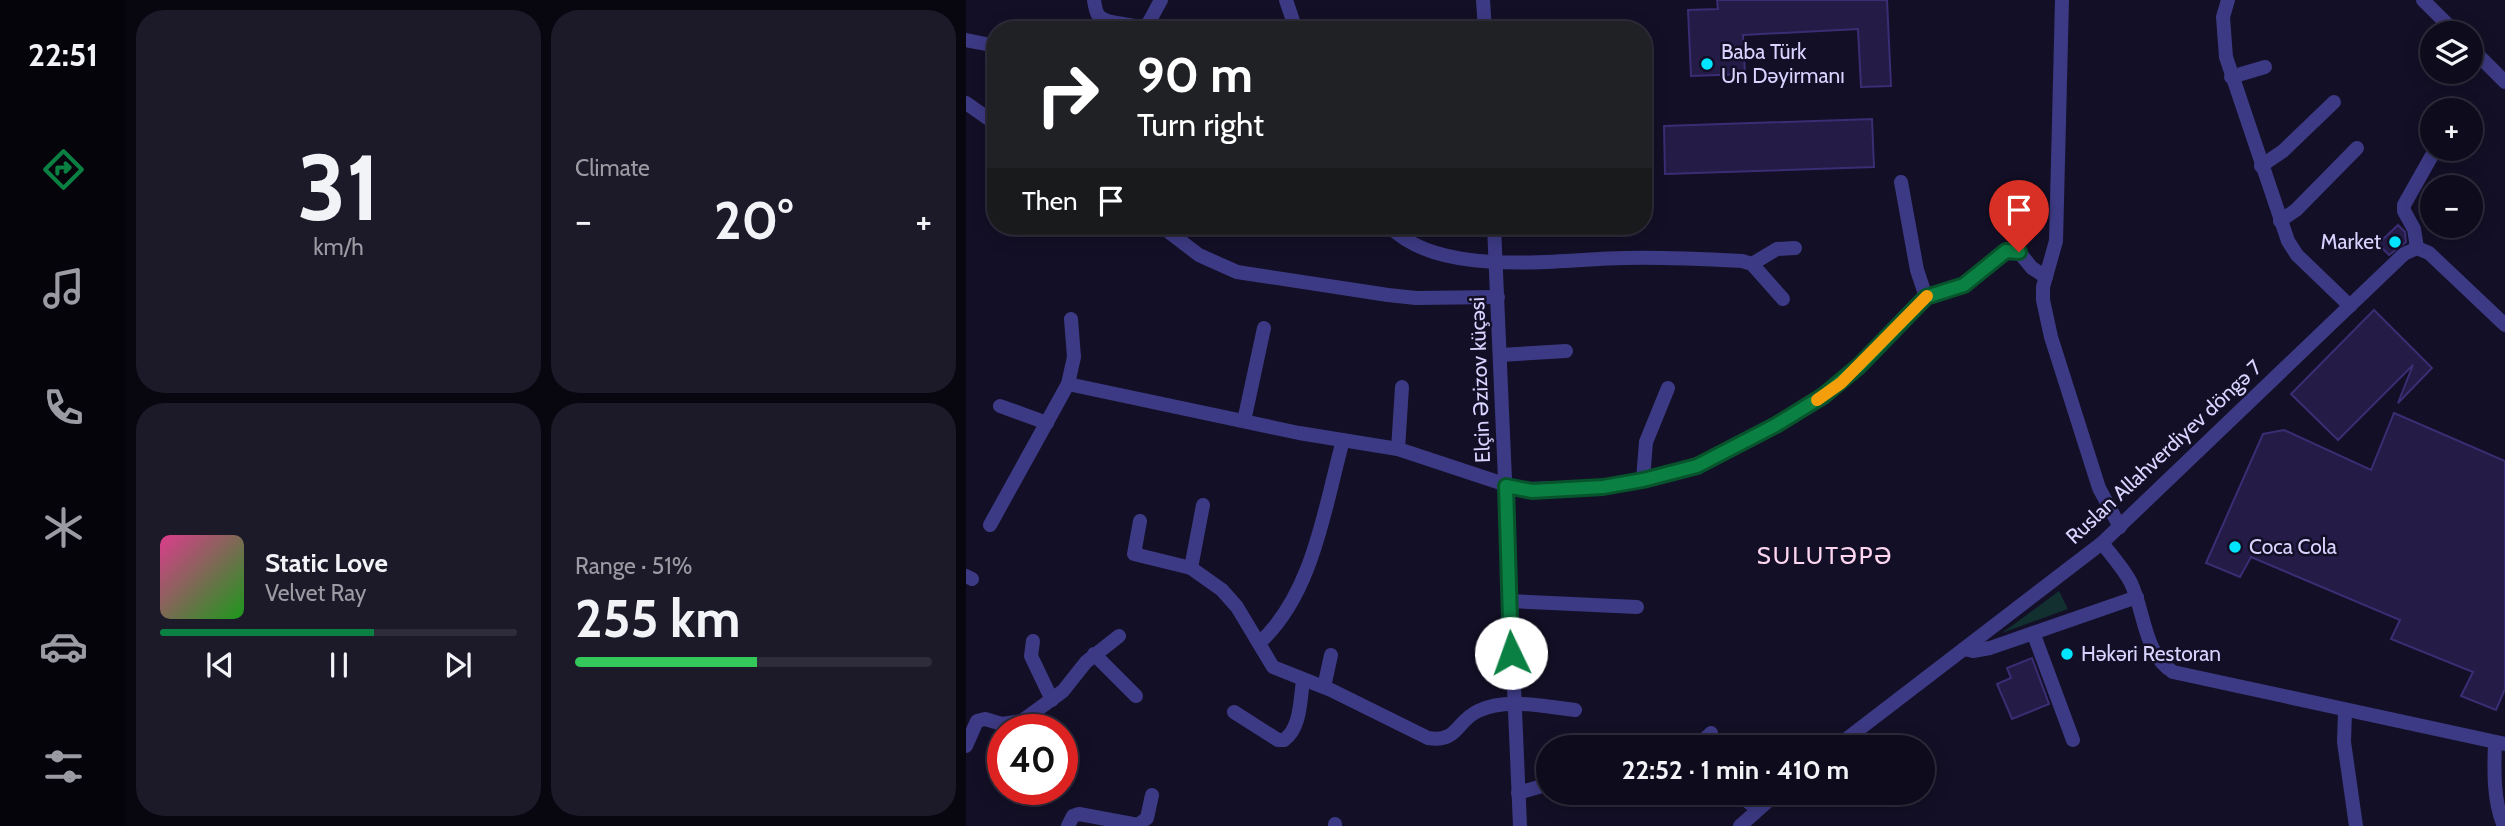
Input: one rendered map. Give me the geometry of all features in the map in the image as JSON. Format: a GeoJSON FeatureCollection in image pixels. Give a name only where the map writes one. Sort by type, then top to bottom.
{"type":"FeatureCollection","features":[{"type":"Feature","properties":{"kind":"street"},"geometry":{"type":"LineString","coordinates":[[1094,0],[1096,15],[1103,21]]}},
{"type":"Feature","properties":{"kind":"street"},"geometry":{"type":"LineString","coordinates":[[1150,21],[1161,0]]}},
{"type":"Feature","properties":{"kind":"street"},"geometry":{"type":"LineString","coordinates":[[1286,0],[1293,21]]}},
{"type":"Feature","properties":{"kind":"street"},"geometry":{"type":"LineString","coordinates":[[1483,0],[1484,21]]}},
{"type":"Feature","properties":{"kind":"street"},"geometry":{"type":"LineString","coordinates":[[2062,0],[2056,241],[2043,300],[2051,337],[2099,488],[2120,527]]}},
{"type":"Feature","properties":{"kind":"street"},"geometry":{"type":"LineString","coordinates":[[2228,0],[2223,17],[2222,36],[2231,77],[2288,242],[2297,255],[2350,306]]}},
{"type":"Feature","properties":{"kind":"street"},"geometry":{"type":"LineString","coordinates":[[2423,0],[2444,21]]}},
{"type":"Feature","properties":{"kind":"street"},"geometry":{"type":"LineString","coordinates":[[966,40],[987,44]]}},
{"type":"Feature","properties":{"kind":"street"},"geometry":{"type":"LineString","coordinates":[[2483,60],[2505,82]]}},
{"type":"Feature","properties":{"kind":"street"},"geometry":{"type":"LineString","coordinates":[[2231,77],[2265,67]]}},
{"type":"Feature","properties":{"kind":"street"},"geometry":{"type":"LineString","coordinates":[[2261,166],[2283,151],[2334,102]]}},
{"type":"Feature","properties":{"kind":"street"},"geometry":{"type":"LineString","coordinates":[[966,103],[987,118]]}},
{"type":"Feature","properties":{"kind":"street"},"geometry":{"type":"LineString","coordinates":[[2280,221],[2296,210],[2357,148]]}},
{"type":"Feature","properties":{"kind":"street"},"geometry":{"type":"LineString","coordinates":[[2429,161],[2404,205],[2404,211],[2414,229],[2417,248],[2429,253],[2505,325]]}},
{"type":"Feature","properties":{"kind":"street"},"geometry":{"type":"LineString","coordinates":[[1901,182],[1917,270],[1926,297]]}},
{"type":"Feature","properties":{"kind":"street"},"geometry":{"type":"LineString","coordinates":[[1173,235],[1199,255],[1237,272],[1416,298],[1498,297]]}},
{"type":"Feature","properties":{"kind":"street"},"geometry":{"type":"LineString","coordinates":[[1399,235],[1409,244],[1423,250],[1496,262],[1659,257],[1742,261],[1752,264],[1783,299]]}},
{"type":"Feature","properties":{"kind":"street","name":"Elçin Əzizov küçəsi"},"geometry":{"type":"LineString","coordinates":[[1494,235],[1520,826]]}},
{"type":"Feature","properties":{"kind":"street"},"geometry":{"type":"LineString","coordinates":[[1752,264],[1777,249],[1795,248]]}},
{"type":"Feature","properties":{"kind":"street","name":"Ruslan Allahverdiyev döngə 7"},"geometry":{"type":"LineString","coordinates":[[1852,735],[2120,527],[2404,254],[2417,248]]}},
{"type":"Feature","properties":{"kind":"street"},"geometry":{"type":"LineString","coordinates":[[1068,384],[1244,421],[1398,449],[1506,486],[1532,491],[1603,487],[1697,466],[1776,425],[1823,396],[1859,366],[1926,297],[1964,285],[2006,251],[2019,252],[2032,268],[2046,277]]}},
{"type":"Feature","properties":{"kind":"street"},"geometry":{"type":"LineString","coordinates":[[989,525],[1068,384],[1074,357],[1071,319]]}},
{"type":"Feature","properties":{"kind":"street"},"geometry":{"type":"LineString","coordinates":[[1244,421],[1264,328]]}},
{"type":"Feature","properties":{"kind":"street"},"geometry":{"type":"LineString","coordinates":[[1500,355],[1566,351]]}},
{"type":"Feature","properties":{"kind":"street"},"geometry":{"type":"LineString","coordinates":[[1398,449],[1402,387]]}},
{"type":"Feature","properties":{"kind":"street"},"geometry":{"type":"LineString","coordinates":[[1643,480],[1646,442],[1668,388]]}},
{"type":"Feature","properties":{"kind":"street"},"geometry":{"type":"LineString","coordinates":[[1000,406],[1047,423]]}},
{"type":"Feature","properties":{"kind":"street"},"geometry":{"type":"LineString","coordinates":[[1259,643],[1276,625],[1301,585],[1343,440]]}},
{"type":"Feature","properties":{"kind":"street"},"geometry":{"type":"LineString","coordinates":[[1191,568],[1203,505]]}},
{"type":"Feature","properties":{"kind":"street"},"geometry":{"type":"LineString","coordinates":[[1140,522],[1135,554],[1191,568],[1231,598],[1273,667],[1324,687],[1428,738],[1450,736],[1478,711],[1514,705],[1575,710]]}},
{"type":"Feature","properties":{"kind":"street"},"geometry":{"type":"LineString","coordinates":[[2102,542],[2127,576],[2137,597],[2154,654],[2162,665],[2173,672],[2500,743],[2496,786],[2504,826]]}},
{"type":"Feature","properties":{"kind":"street"},"geometry":{"type":"LineString","coordinates":[[1964,649],[1981,650],[2034,635],[2137,597]]}},
{"type":"Feature","properties":{"kind":"street"},"geometry":{"type":"LineString","coordinates":[[1509,601],[1637,607]]}},
{"type":"Feature","properties":{"kind":"street"},"geometry":{"type":"LineString","coordinates":[[2034,635],[2073,740]]}},
{"type":"Feature","properties":{"kind":"street"},"geometry":{"type":"LineString","coordinates":[[966,746],[977,721],[985,719],[1014,724],[1052,700],[1073,681],[1094,654],[1119,636]]}},
{"type":"Feature","properties":{"kind":"street"},"geometry":{"type":"LineString","coordinates":[[1033,641],[1031,656],[1052,700]]}},
{"type":"Feature","properties":{"kind":"street"},"geometry":{"type":"LineString","coordinates":[[1094,654],[1136,696]]}},
{"type":"Feature","properties":{"kind":"street"},"geometry":{"type":"LineString","coordinates":[[1324,687],[1331,655]]}},
{"type":"Feature","properties":{"kind":"street"},"geometry":{"type":"LineString","coordinates":[[1234,712],[1278,740],[1284,740],[1290,736],[1297,720],[1303,681]]}},
{"type":"Feature","properties":{"kind":"street"},"geometry":{"type":"LineString","coordinates":[[2345,711],[2344,742],[2356,826]]}},
{"type":"Feature","properties":{"kind":"street"},"geometry":{"type":"LineString","coordinates":[[1518,793],[1536,788]]}},
{"type":"Feature","properties":{"kind":"street"},"geometry":{"type":"LineString","coordinates":[[1068,826],[1073,816],[1079,814],[1131,825],[1145,823],[1152,795]]}},
{"type":"Feature","properties":{"kind":"street"},"geometry":{"type":"LineString","coordinates":[[1752,805],[1758,809]]}},
{"type":"Feature","properties":{"kind":"street"},"geometry":{"type":"LineString","coordinates":[[1740,826],[1763,805]]}},
{"type":"Feature","properties":{"kind":"green space"},"geometry":{"type":"Polygon","coordinates":[[[2059,591],[2068,609],[2002,633],[2059,591]]]}},
{"type":"Feature","properties":{"kind":"building"},"geometry":{"type":"Polygon","coordinates":[[[1717,0],[1887,0],[1891,86],[1861,87],[1858,29],[1743,35],[1745,74],[1691,76],[1688,10],[1718,9],[1717,0]]]}},
{"type":"Feature","properties":{"kind":"building"},"geometry":{"type":"Polygon","coordinates":[[[1872,119],[1874,167],[1665,174],[1664,126],[1872,119]]]}},
{"type":"Feature","properties":{"kind":"building"},"geometry":{"type":"Polygon","coordinates":[[[2398,225],[2405,232],[2406,242],[2389,255],[2378,244],[2398,225]]]}},
{"type":"Feature","properties":{"kind":"building"},"geometry":{"type":"Polygon","coordinates":[[[2374,310],[2432,368],[2398,403],[2413,365],[2338,440],[2291,394],[2374,310]]]}},
{"type":"Feature","properties":{"kind":"building"},"geometry":{"type":"Polygon","coordinates":[[[2394,413],[2505,461],[2505,689],[2496,710],[2461,696],[2473,672],[2391,639],[2400,620],[2251,557],[2240,577],[2206,563],[2263,434],[2284,430],[2371,470],[2394,413]]]}},
{"type":"Feature","properties":{"kind":"building"},"geometry":{"type":"Polygon","coordinates":[[[2032,658],[2049,704],[2012,719],[1997,684],[2011,678],[2007,668],[2032,658]]]}},
{"type":"Feature","properties":{"kind":"slow traffic"},"geometry":{"type":"LineString","coordinates":[[1817,400],[1859,366],[1927,296]]}},
{"type":"Feature","properties":{"kind":"place","name":"Baba Türk Un Dəyirmanı"},"geometry":{"type":"Point","coordinates":[1707,64]}},
{"type":"Feature","properties":{"kind":"place","name":"Market"},"geometry":{"type":"Point","coordinates":[2395,242]}},
{"type":"Feature","properties":{"kind":"place","name":"Coca Cola"},"geometry":{"type":"Point","coordinates":[2235,547]}},
{"type":"Feature","properties":{"kind":"place","name":"Həkəri Restoran"},"geometry":{"type":"Point","coordinates":[2067,654]}},
{"type":"Feature","properties":{"kind":"district","name":"SULUTƏPƏ"},"geometry":{"type":"Point","coordinates":[1825,556]}},
{"type":"Feature","properties":{"kind":"route"},"geometry":{"type":"LineString","coordinates":[[1511,653],[1506,486],[1532,491],[1603,487],[1697,466],[1776,425],[1841,383],[1926,297],[1964,285],[2006,251],[2019,252]]}}]}
